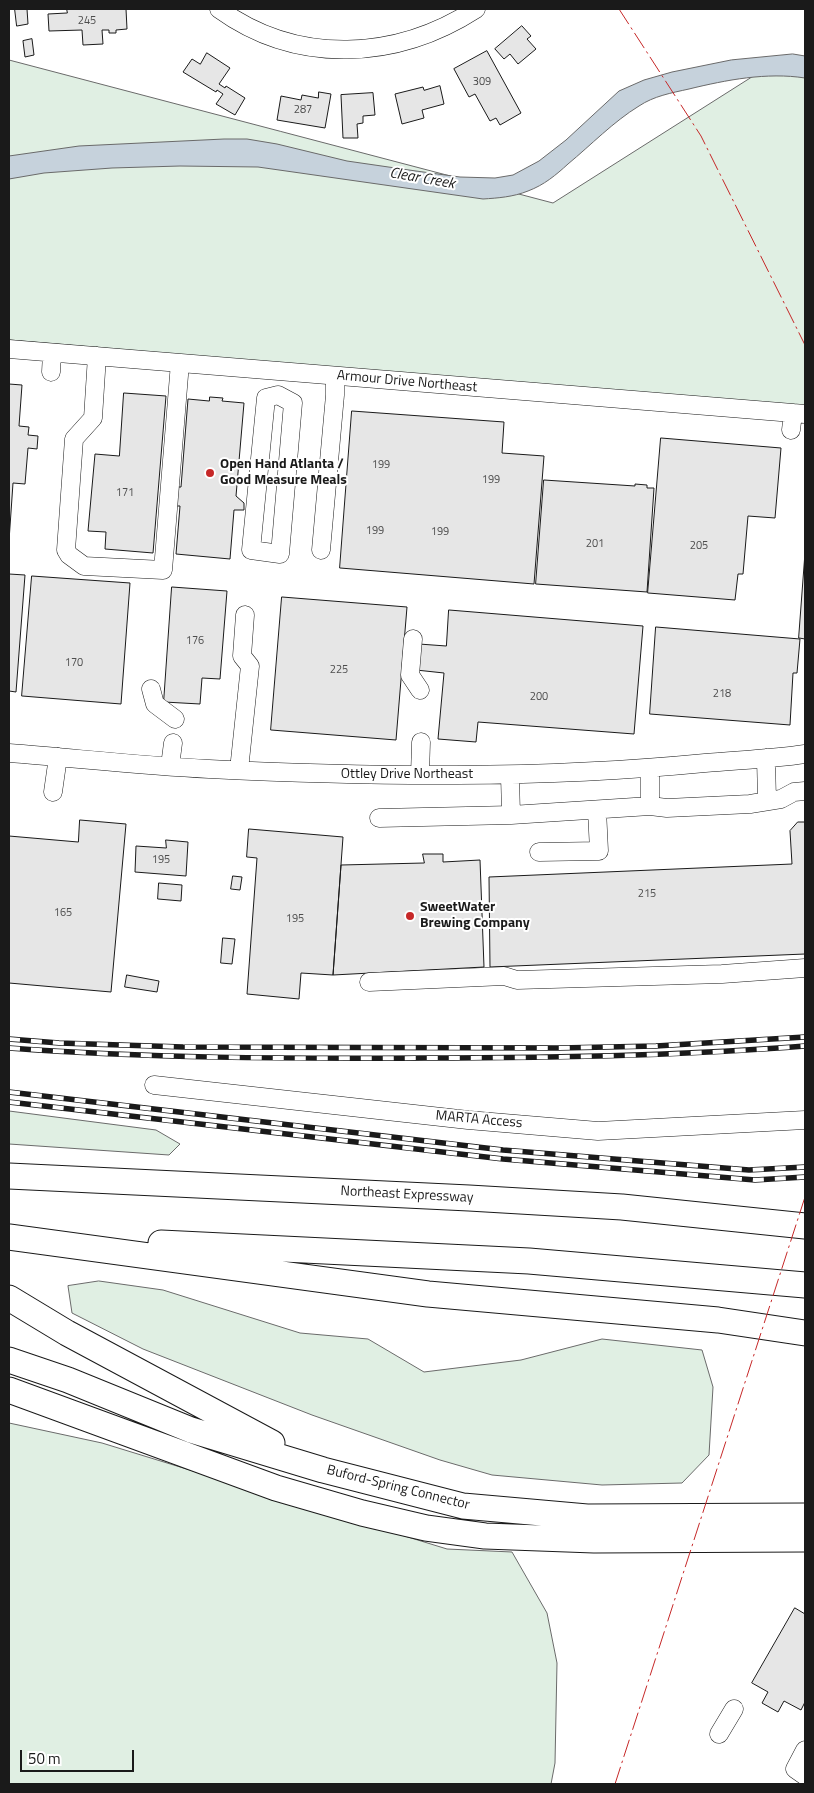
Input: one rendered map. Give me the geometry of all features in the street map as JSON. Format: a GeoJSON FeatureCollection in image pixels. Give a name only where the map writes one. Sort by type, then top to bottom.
{"type":"FeatureCollection","features":[{"type":"Feature","properties":{"kind":"highway","name":"Northeast Expressway"},"geometry":{"type":"LineString","coordinates":[[9,1176],[460,1197],[622,1207],[805,1226]]}},
{"type":"Feature","properties":{"kind":"highway"},"geometry":{"type":"LineString","coordinates":[[9,1237],[529,1261],[805,1285]]}},
{"type":"Feature","properties":{"kind":"highway"},"geometry":{"type":"LineString","coordinates":[[9,1237],[428,1294],[718,1320],[805,1333]]}},
{"type":"Feature","properties":{"kind":"highway"},"geometry":{"type":"LineString","coordinates":[[9,1298],[67,1333],[323,1470]]}},
{"type":"Feature","properties":{"kind":"highway","name":"Buford-Spring Connector"},"geometry":{"type":"LineString","coordinates":[[9,1360],[68,1380],[191,1430],[323,1470],[463,1506],[587,1517],[805,1516]]}},
{"type":"Feature","properties":{"kind":"highway","name":"Buford-Spring Connector"},"geometry":{"type":"LineString","coordinates":[[9,1390],[276,1488],[362,1513],[426,1528],[485,1536],[594,1540],[805,1539]]}},
{"type":"Feature","properties":{"kind":"street"},"geometry":{"type":"LineString","coordinates":[[219,9],[230,17],[258,31],[290,42],[321,48],[351,50],[378,48],[408,41],[434,32],[476,9]]}},
{"type":"Feature","properties":{"kind":"street","name":"Armour Drive Northeast"},"geometry":{"type":"LineString","coordinates":[[9,349],[335,376],[655,410],[797,419]]}},
{"type":"Feature","properties":{"kind":"street"},"geometry":{"type":"LineString","coordinates":[[51,372],[52,353]]}},
{"type":"Feature","properties":{"kind":"street"},"geometry":{"type":"LineString","coordinates":[[98,356],[93,418],[74,439],[66,550],[69,555],[84,566],[163,570],[180,363]]}},
{"type":"Feature","properties":{"kind":"street"},"geometry":{"type":"LineString","coordinates":[[277,371],[278,395]]}},
{"type":"Feature","properties":{"kind":"street"},"geometry":{"type":"LineString","coordinates":[[321,550],[335,395],[335,376]]}},
{"type":"Feature","properties":{"kind":"street"},"geometry":{"type":"LineString","coordinates":[[278,395],[294,404],[280,554],[251,550],[266,398],[278,395]]}},
{"type":"Feature","properties":{"kind":"street"},"geometry":{"type":"LineString","coordinates":[[239,770],[250,666],[242,656],[245,615]]}},
{"type":"Feature","properties":{"kind":"street"},"geometry":{"type":"LineString","coordinates":[[413,639],[410,675],[420,690]]}},
{"type":"Feature","properties":{"kind":"street"},"geometry":{"type":"LineString","coordinates":[[151,689],[155,704],[176,719]]}},
{"type":"Feature","properties":{"kind":"street"},"geometry":{"type":"LineString","coordinates":[[420,775],[421,742]]}},
{"type":"Feature","properties":{"kind":"street"},"geometry":{"type":"LineString","coordinates":[[170,766],[173,743]]}},
{"type":"Feature","properties":{"kind":"street","name":"Ottley Drive Northeast"},"geometry":{"type":"LineString","coordinates":[[9,753],[170,766],[216,776],[239,770],[321,774],[510,775],[650,768],[805,754]]}},
{"type":"Feature","properties":{"kind":"street"},"geometry":{"type":"LineString","coordinates":[[53,792],[58,757]]}},
{"type":"Feature","properties":{"kind":"street"},"geometry":{"type":"LineString","coordinates":[[766,758],[767,801]]}},
{"type":"Feature","properties":{"kind":"street"},"geometry":{"type":"LineString","coordinates":[[650,768],[650,806]]}},
{"type":"Feature","properties":{"kind":"street"},"geometry":{"type":"LineString","coordinates":[[510,775],[511,815]]}},
{"type":"Feature","properties":{"kind":"street"},"geometry":{"type":"LineString","coordinates":[[379,818],[511,815],[650,806],[667,808],[750,804],[781,799],[794,792],[805,791]]}},
{"type":"Feature","properties":{"kind":"street"},"geometry":{"type":"LineString","coordinates":[[539,852],[598,851],[597,810]]}},
{"type":"Feature","properties":{"kind":"street"},"geometry":{"type":"LineString","coordinates":[[369,982],[504,976],[518,980],[722,974],[805,968]]}},
{"type":"Feature","properties":{"kind":"street","name":"MARTA Access"},"geometry":{"type":"LineString","coordinates":[[154,1085],[468,1120],[598,1131],[805,1120]]}},
{"type":"Feature","properties":{"kind":"street"},"geometry":{"type":"LineString","coordinates":[[719,1734],[734,1709]]}},
{"type":"Feature","properties":{"kind":"street"},"geometry":{"type":"LineString","coordinates":[[795,1771],[805,1750]]}},
{"type":"Feature","properties":{"kind":"green space"},"geometry":{"type":"Polygon","coordinates":[[[9,60],[553,203],[777,61],[805,66],[805,408],[9,340],[9,60]]]}},
{"type":"Feature","properties":{"kind":"green space"},"geometry":{"type":"Polygon","coordinates":[[[9,1111],[156,1130],[180,1144],[169,1155],[9,1144],[9,1111]]]}},
{"type":"Feature","properties":{"kind":"green space"},"geometry":{"type":"Polygon","coordinates":[[[99,1281],[163,1290],[300,1333],[368,1339],[424,1372],[521,1360],[602,1339],[702,1350],[713,1387],[709,1455],[682,1483],[602,1485],[492,1475],[440,1460],[312,1415],[143,1349],[72,1313],[68,1286],[99,1281]]]}},
{"type":"Feature","properties":{"kind":"green space"},"geometry":{"type":"Polygon","coordinates":[[[9,1423],[102,1443],[447,1549],[512,1552],[547,1613],[557,1663],[555,1763],[551,1784],[9,1784],[9,1423]]]}},
{"type":"Feature","properties":{"kind":"water","name":"Clear Creek"},"geometry":{"type":"Polygon","coordinates":[[[793,54],[805,56],[805,78],[761,76],[732,80],[657,97],[629,112],[545,183],[534,189],[506,197],[483,199],[258,167],[180,166],[112,168],[44,173],[9,179],[9,156],[79,146],[224,139],[247,139],[277,144],[347,161],[416,171],[460,177],[495,178],[513,175],[539,161],[566,140],[619,91],[644,80],[672,72],[731,60],[793,54]]]}},
{"type":"Feature","properties":{"kind":"building"},"geometry":{"type":"Polygon","coordinates":[[[15,9],[27,9],[28,24],[17,26],[15,9]]]}},
{"type":"Feature","properties":{"kind":"building"},"geometry":{"type":"Polygon","coordinates":[[[67,9],[126,9],[127,29],[116,30],[116,33],[102,30],[103,44],[83,45],[82,30],[49,31],[48,14],[67,13],[67,9]]]}},
{"type":"Feature","properties":{"kind":"building"},"geometry":{"type":"Polygon","coordinates":[[[522,26],[531,36],[527,39],[536,49],[518,64],[510,54],[504,59],[495,49],[522,26]]]}},
{"type":"Feature","properties":{"kind":"building"},"geometry":{"type":"Polygon","coordinates":[[[32,39],[34,55],[25,57],[23,41],[32,39]]]}},
{"type":"Feature","properties":{"kind":"building"},"geometry":{"type":"Polygon","coordinates":[[[487,51],[521,113],[500,125],[496,118],[490,121],[475,94],[469,97],[454,69],[487,51]]]}},
{"type":"Feature","properties":{"kind":"building"},"geometry":{"type":"Polygon","coordinates":[[[207,53],[230,68],[219,84],[225,88],[226,86],[245,98],[235,115],[216,104],[223,94],[217,90],[216,92],[183,72],[192,59],[200,64],[207,53]]]}},
{"type":"Feature","properties":{"kind":"building"},"geometry":{"type":"Polygon","coordinates":[[[440,86],[444,104],[422,110],[424,118],[402,124],[395,94],[423,87],[424,90],[440,86]]]}},
{"type":"Feature","properties":{"kind":"building"},"geometry":{"type":"Polygon","coordinates":[[[319,92],[331,94],[325,128],[277,120],[281,96],[301,100],[302,95],[318,98],[319,92]]]}},
{"type":"Feature","properties":{"kind":"building"},"geometry":{"type":"Polygon","coordinates":[[[373,93],[375,115],[363,116],[363,123],[357,124],[358,138],[343,138],[341,95],[373,93]]]}},
{"type":"Feature","properties":{"kind":"building"},"geometry":{"type":"Polygon","coordinates":[[[9,384],[22,385],[19,426],[29,427],[28,435],[38,436],[37,449],[28,448],[25,484],[13,483],[9,541],[9,384]]]}},
{"type":"Feature","properties":{"kind":"building"},"geometry":{"type":"Polygon","coordinates":[[[124,393],[166,396],[153,553],[105,549],[106,532],[88,531],[95,454],[119,456],[124,393]]]}},
{"type":"Feature","properties":{"kind":"building","name":"Open Hand Atlanta / Good Measure Meals"},"geometry":{"type":"Polygon","coordinates":[[[210,397],[223,398],[222,401],[244,403],[236,496],[244,503],[244,510],[234,510],[230,559],[176,554],[180,506],[173,506],[174,487],[181,487],[188,399],[209,401],[210,397]]]}},
{"type":"Feature","properties":{"kind":"building"},"geometry":{"type":"Polygon","coordinates":[[[352,411],[504,422],[502,453],[544,456],[534,584],[340,568],[352,411]]]}},
{"type":"Feature","properties":{"kind":"building"},"geometry":{"type":"Polygon","coordinates":[[[661,438],[781,448],[775,518],[748,516],[743,574],[738,574],[735,600],[648,593],[661,438]]]}},
{"type":"Feature","properties":{"kind":"building"},"geometry":{"type":"Polygon","coordinates":[[[544,480],[635,486],[635,484],[654,488],[647,592],[536,584],[544,480]]]}},
{"type":"Feature","properties":{"kind":"building"},"geometry":{"type":"Polygon","coordinates":[[[805,553],[805,639],[799,638],[805,553]]]}},
{"type":"Feature","properties":{"kind":"building"},"geometry":{"type":"Polygon","coordinates":[[[9,574],[25,575],[16,692],[9,691],[9,574]]]}},
{"type":"Feature","properties":{"kind":"building"},"geometry":{"type":"Polygon","coordinates":[[[32,576],[130,583],[121,704],[22,696],[32,576]]]}},
{"type":"Feature","properties":{"kind":"building"},"geometry":{"type":"Polygon","coordinates":[[[172,587],[227,591],[220,679],[202,678],[200,704],[164,702],[172,587]]]}},
{"type":"Feature","properties":{"kind":"building"},"geometry":{"type":"Polygon","coordinates":[[[282,597],[407,607],[396,740],[271,730],[282,597]]]}},
{"type":"Feature","properties":{"kind":"building"},"geometry":{"type":"Polygon","coordinates":[[[449,610],[643,626],[634,734],[478,722],[476,742],[438,739],[444,673],[416,670],[419,644],[446,646],[449,610]]]}},
{"type":"Feature","properties":{"kind":"building"},"geometry":{"type":"Polygon","coordinates":[[[656,627],[800,639],[797,673],[793,673],[790,725],[650,714],[656,627]]]}},
{"type":"Feature","properties":{"kind":"building"},"geometry":{"type":"Polygon","coordinates":[[[80,820],[126,824],[111,992],[9,983],[9,836],[78,842],[80,820]]]}},
{"type":"Feature","properties":{"kind":"building"},"geometry":{"type":"Polygon","coordinates":[[[798,822],[805,822],[805,954],[490,967],[489,877],[792,864],[790,831],[798,822]]]}},
{"type":"Feature","properties":{"kind":"building"},"geometry":{"type":"Polygon","coordinates":[[[249,829],[343,837],[333,975],[301,973],[299,999],[247,994],[257,858],[247,857],[249,829]]]}},
{"type":"Feature","properties":{"kind":"building"},"geometry":{"type":"Polygon","coordinates":[[[166,840],[188,842],[186,876],[135,872],[136,846],[166,848],[166,840]]]}},
{"type":"Feature","properties":{"kind":"building","name":"SweetWater Brewing Company"},"geometry":{"type":"Polygon","coordinates":[[[423,854],[443,854],[443,862],[480,860],[484,967],[333,975],[341,865],[424,863],[423,854]]]}},
{"type":"Feature","properties":{"kind":"building"},"geometry":{"type":"Polygon","coordinates":[[[233,876],[242,877],[240,890],[231,889],[233,876]]]}},
{"type":"Feature","properties":{"kind":"building"},"geometry":{"type":"Polygon","coordinates":[[[159,883],[182,885],[181,901],[158,899],[159,883]]]}},
{"type":"Feature","properties":{"kind":"building"},"geometry":{"type":"Polygon","coordinates":[[[223,938],[235,939],[232,964],[221,963],[223,938]]]}},
{"type":"Feature","properties":{"kind":"building"},"geometry":{"type":"Polygon","coordinates":[[[127,975],[159,981],[157,992],[125,987],[127,975]]]}},
{"type":"Feature","properties":{"kind":"building"},"geometry":{"type":"Polygon","coordinates":[[[795,1608],[805,1614],[805,1702],[801,1710],[784,1701],[778,1712],[762,1703],[768,1692],[752,1683],[795,1608]]]}},
{"type":"Feature","properties":{"kind":"railway"},"geometry":{"type":"LineString","coordinates":[[9,1039],[59,1043],[183,1047],[559,1048],[656,1046],[805,1037]]}},
{"type":"Feature","properties":{"kind":"railway"},"geometry":{"type":"LineString","coordinates":[[9,1048],[165,1056],[520,1058],[615,1056],[805,1046]]}},
{"type":"Feature","properties":{"kind":"railway"},"geometry":{"type":"LineString","coordinates":[[9,1092],[503,1150],[749,1170],[805,1167]]}},
{"type":"Feature","properties":{"kind":"railway"},"geometry":{"type":"LineString","coordinates":[[9,1102],[503,1159],[755,1180],[805,1177]]}},
{"type":"Feature","properties":{"kind":"power"},"geometry":{"type":"LineString","coordinates":[[619,9],[701,136],[805,345]]}},
{"type":"Feature","properties":{"kind":"power"},"geometry":{"type":"LineString","coordinates":[[615,1784],[805,1197]]}},
{"type":"Feature","properties":{"kind":"place","name":"Open Hand Atlanta / Good Measure Meals"},"geometry":{"type":"Point","coordinates":[210,473]}},
{"type":"Feature","properties":{"kind":"place","name":"SweetWater Brewing Company"},"geometry":{"type":"Point","coordinates":[410,916]}}]}
